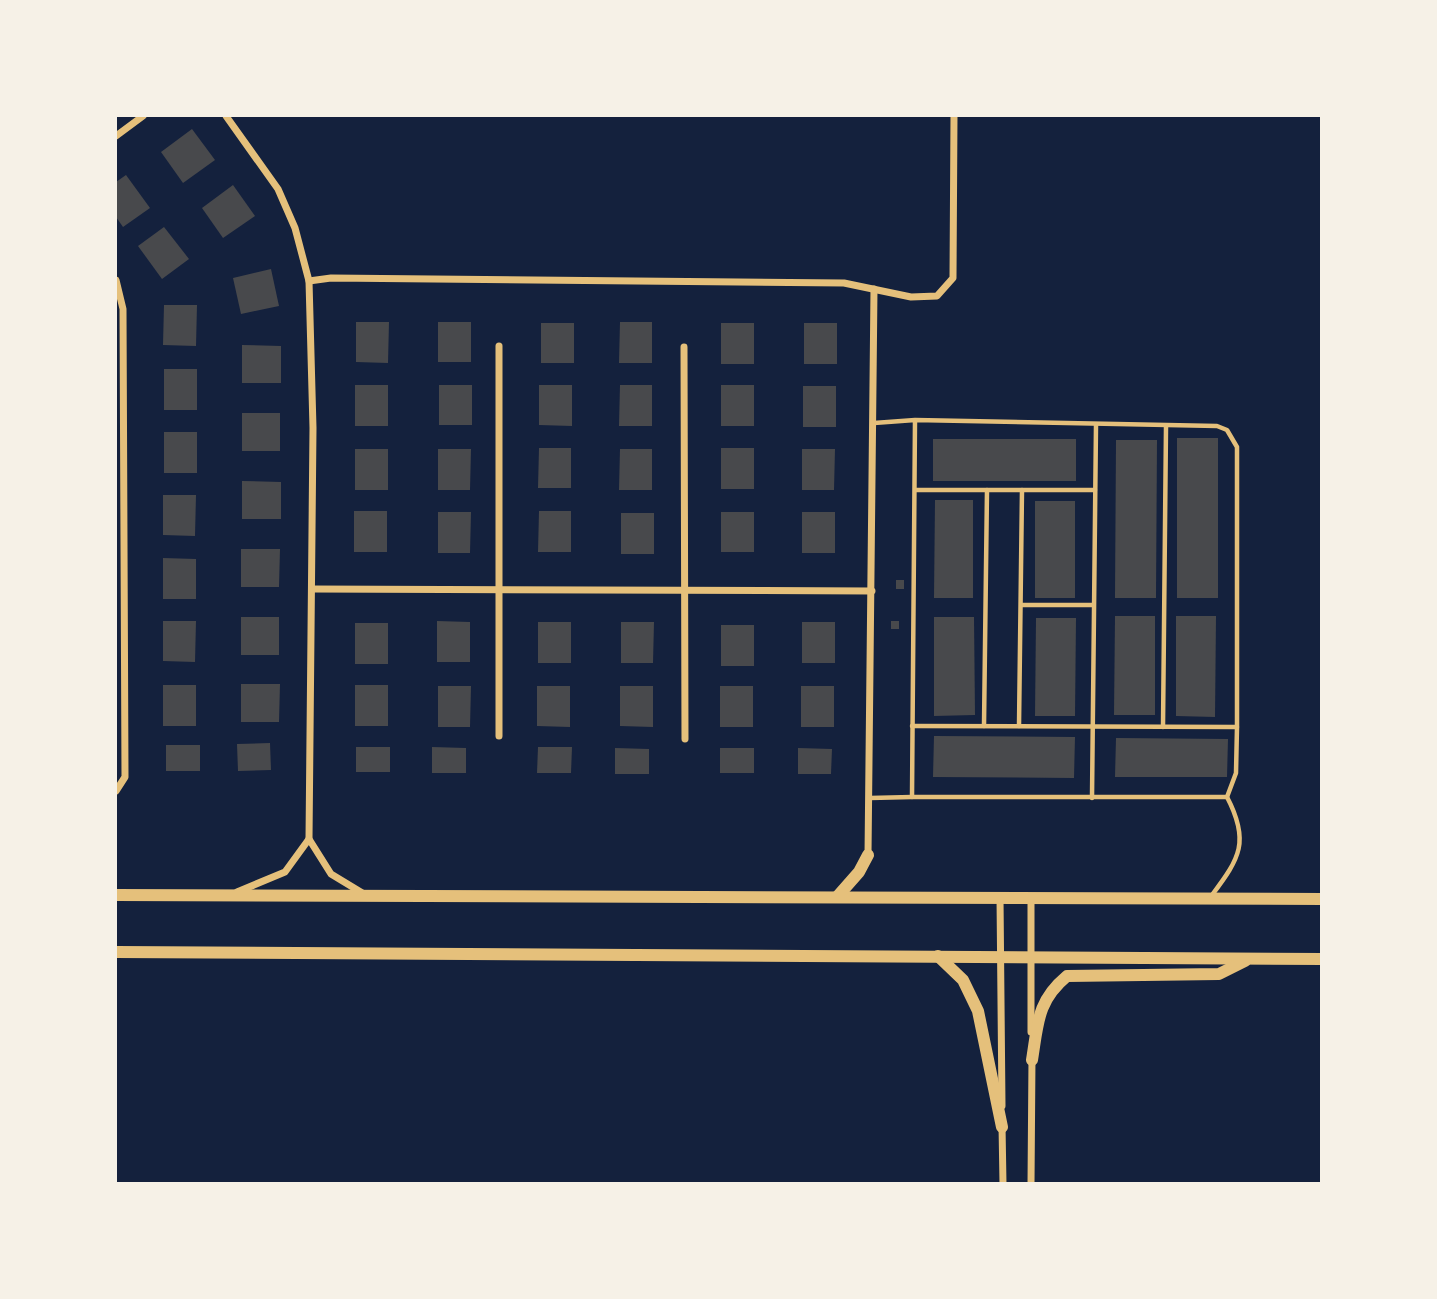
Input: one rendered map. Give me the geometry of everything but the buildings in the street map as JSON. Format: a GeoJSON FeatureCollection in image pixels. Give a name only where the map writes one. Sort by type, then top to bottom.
{"type":"FeatureCollection","features":[{"type":"Feature","properties":{"kind":"main road"},"geometry":{"type":"LineString","coordinates":[[837,897],[859,872],[868,855]]}},
{"type":"Feature","properties":{"kind":"main road"},"geometry":{"type":"LineString","coordinates":[[116,895],[1321,899]]}},
{"type":"Feature","properties":{"kind":"main road"},"geometry":{"type":"LineString","coordinates":[[116,952],[1321,959]]}},
{"type":"Feature","properties":{"kind":"main road"},"geometry":{"type":"LineString","coordinates":[[938,956],[963,980],[978,1011],[1002,1128]]}},
{"type":"Feature","properties":{"kind":"main road"},"geometry":{"type":"LineString","coordinates":[[1032,1060],[1041,1005],[1051,989],[1067,976],[1219,974],[1248,959]]}},
{"type":"Feature","properties":{"kind":"street"},"geometry":{"type":"LineString","coordinates":[[116,136],[142,116]]}},
{"type":"Feature","properties":{"kind":"street"},"geometry":{"type":"LineString","coordinates":[[226,116],[278,189],[295,228],[309,281],[312,589],[309,839],[331,874],[366,895]]}},
{"type":"Feature","properties":{"kind":"street"},"geometry":{"type":"LineString","coordinates":[[309,281],[331,278],[761,280],[844,283],[928,298],[937,296],[949,286],[954,255],[954,116]]}},
{"type":"Feature","properties":{"kind":"street"},"geometry":{"type":"LineString","coordinates":[[116,280],[123,309],[126,499],[125,777],[116,791]]}},
{"type":"Feature","properties":{"kind":"street"},"geometry":{"type":"LineString","coordinates":[[868,855],[874,289]]}},
{"type":"Feature","properties":{"kind":"street"},"geometry":{"type":"LineString","coordinates":[[499,346],[499,736]]}},
{"type":"Feature","properties":{"kind":"street"},"geometry":{"type":"LineString","coordinates":[[684,347],[685,739]]}},
{"type":"Feature","properties":{"kind":"street"},"geometry":{"type":"LineString","coordinates":[[116,499],[126,499]]}},
{"type":"Feature","properties":{"kind":"street"},"geometry":{"type":"LineString","coordinates":[[312,589],[872,591]]}},
{"type":"Feature","properties":{"kind":"street"},"geometry":{"type":"LineString","coordinates":[[230,895],[285,872],[309,839]]}},
{"type":"Feature","properties":{"kind":"street"},"geometry":{"type":"LineString","coordinates":[[1000,896],[1003,1184]]}},
{"type":"Feature","properties":{"kind":"street"},"geometry":{"type":"LineString","coordinates":[[1031,897],[1031,1184]]}},
{"type":"Feature","properties":{"kind":"lane"},"geometry":{"type":"LineString","coordinates":[[874,423],[915,420],[1223,428],[1232,435],[1237,447],[1237,727],[1236,773],[1227,797],[1240,821],[1239,849],[1231,870],[1210,899]]}},
{"type":"Feature","properties":{"kind":"lane"},"geometry":{"type":"LineString","coordinates":[[912,797],[915,420]]}},
{"type":"Feature","properties":{"kind":"lane"},"geometry":{"type":"LineString","coordinates":[[1092,798],[1096,425]]}},
{"type":"Feature","properties":{"kind":"lane"},"geometry":{"type":"LineString","coordinates":[[1163,727],[1166,427]]}},
{"type":"Feature","properties":{"kind":"lane"},"geometry":{"type":"LineString","coordinates":[[916,490],[1095,490]]}},
{"type":"Feature","properties":{"kind":"lane"},"geometry":{"type":"LineString","coordinates":[[984,726],[987,490]]}},
{"type":"Feature","properties":{"kind":"lane"},"geometry":{"type":"LineString","coordinates":[[1019,726],[1022,490]]}},
{"type":"Feature","properties":{"kind":"lane"},"geometry":{"type":"LineString","coordinates":[[1022,606],[1093,606]]}},
{"type":"Feature","properties":{"kind":"lane"},"geometry":{"type":"LineString","coordinates":[[912,726],[1237,727]]}},
{"type":"Feature","properties":{"kind":"lane"},"geometry":{"type":"LineString","coordinates":[[870,798],[1227,797]]}}]}
